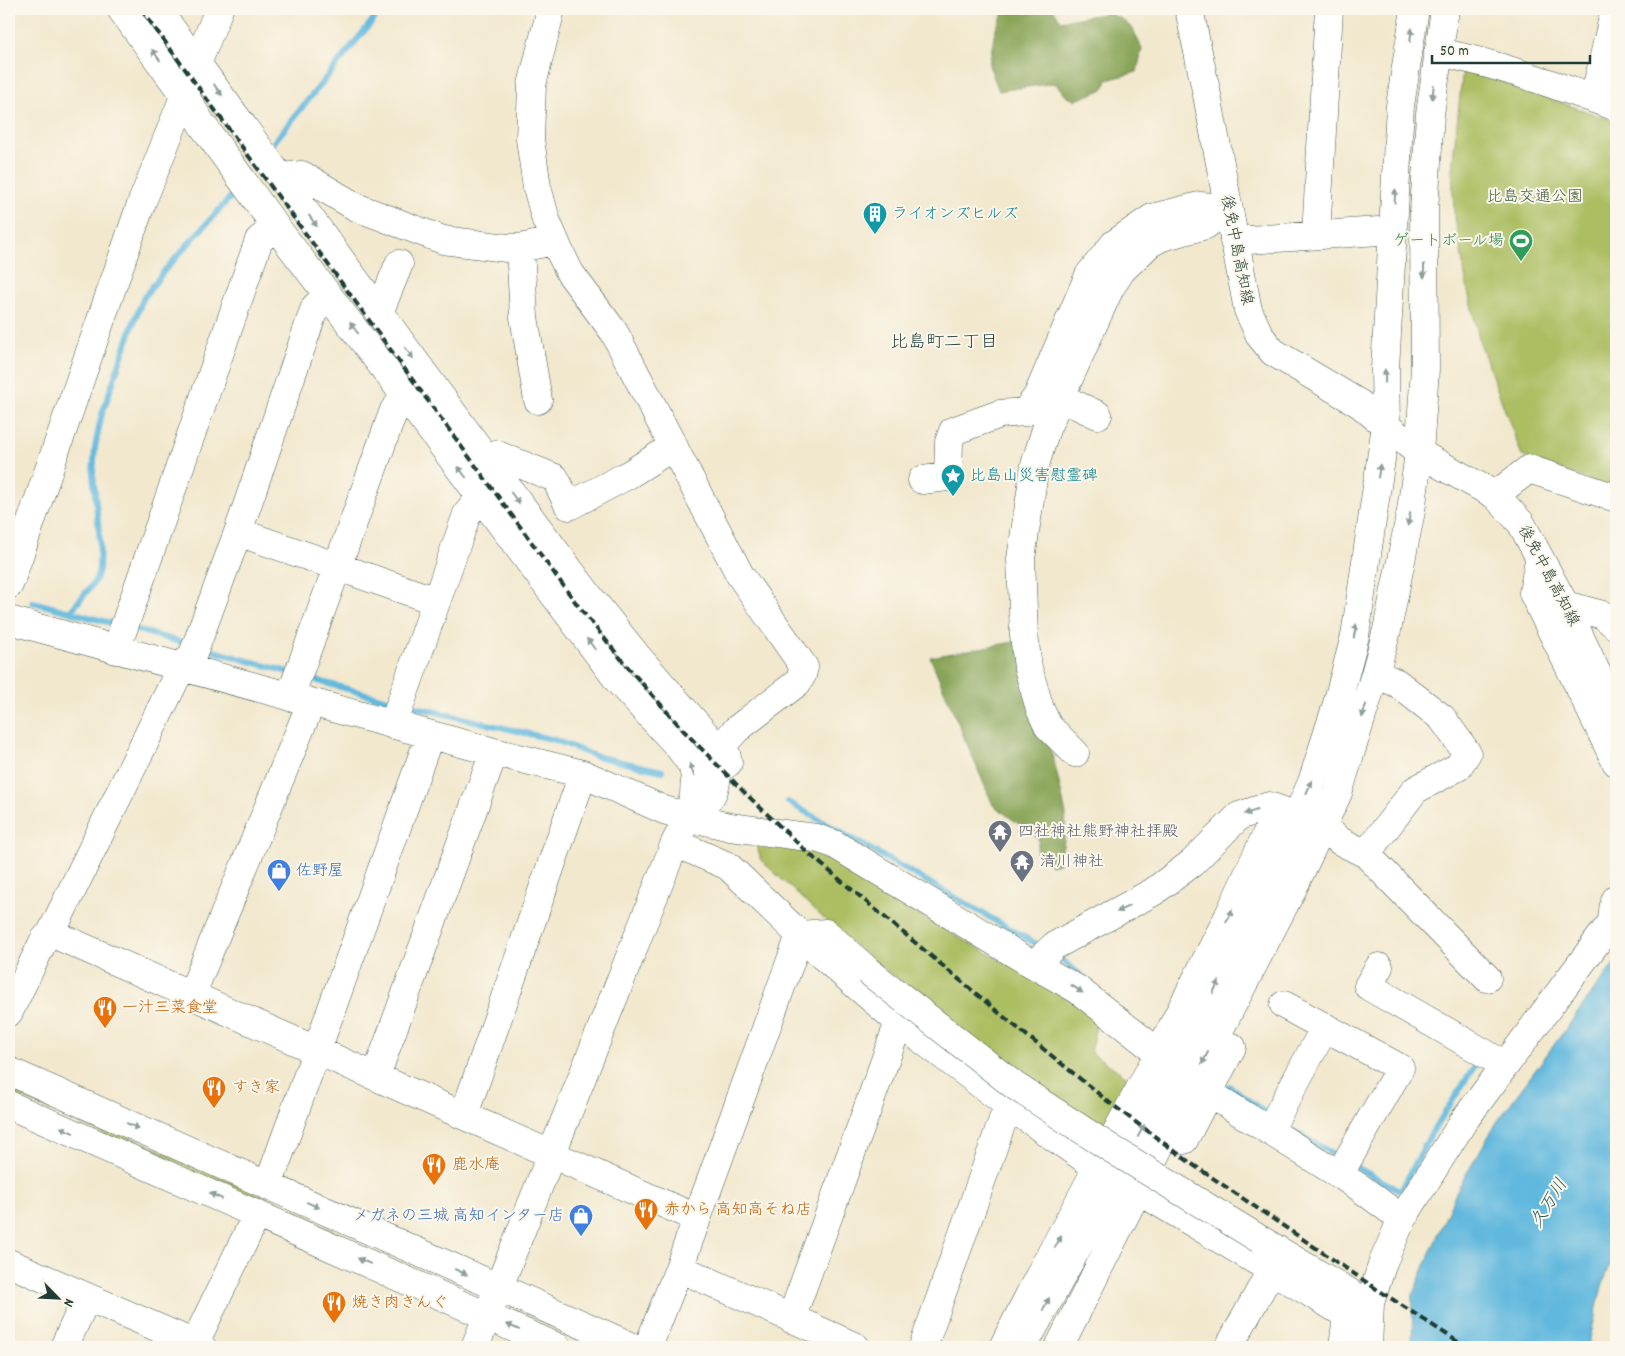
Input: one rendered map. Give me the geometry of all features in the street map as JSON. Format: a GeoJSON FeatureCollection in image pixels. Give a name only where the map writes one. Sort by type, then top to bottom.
{"type":"FeatureCollection","features":[{"type":"Feature","properties":{"kind":"street"},"geometry":{"type":"LineString","coordinates":[[121,9],[276,226],[620,683],[678,746],[692,766],[695,776],[695,789],[688,817],[675,843],[475,1347]]}},
{"type":"Feature","properties":{"kind":"street"},"geometry":{"type":"LineString","coordinates":[[157,9],[493,468],[637,656],[706,735],[713,749],[716,771],[714,788],[709,799],[688,817]]}},
{"type":"Feature","properties":{"kind":"street"},"geometry":{"type":"LineString","coordinates":[[9,584],[140,207],[219,9]]}},
{"type":"Feature","properties":{"kind":"street"},"geometry":{"type":"LineString","coordinates":[[551,9],[532,85],[530,138],[537,187],[554,241],[570,273],[614,332],[740,575],[804,667],[797,683],[737,729],[724,743],[728,763],[716,771]]}},
{"type":"Feature","properties":{"kind":"street","name":"後免中島高知線"},"geometry":{"type":"LineString","coordinates":[[1189,9],[1248,310],[1260,336],[1273,352],[1360,404],[1419,453],[1495,495],[1520,523],[1565,605],[1616,714]]}},
{"type":"Feature","properties":{"kind":"street"},"geometry":{"type":"LineString","coordinates":[[1316,235],[1329,9]]}},
{"type":"Feature","properties":{"kind":"street"},"geometry":{"type":"LineString","coordinates":[[1023,1347],[1188,1045],[1269,880],[1315,773],[1337,704],[1355,636],[1386,425],[1385,369],[1400,106],[1414,9]]}},
{"type":"Feature","properties":{"kind":"street"},"geometry":{"type":"LineString","coordinates":[[1059,1347],[1322,828],[1338,793],[1375,674],[1387,630],[1404,548],[1419,453],[1425,369],[1424,211],[1430,114],[1445,9]]}},
{"type":"Feature","properties":{"kind":"street"},"geometry":{"type":"LineString","coordinates":[[1438,52],[1523,75],[1605,103],[1616,9]]}},
{"type":"Feature","properties":{"kind":"street"},"geometry":{"type":"LineString","coordinates":[[281,177],[302,175],[356,207],[443,240],[507,248],[520,248],[554,241]]}},
{"type":"Feature","properties":{"kind":"street"},"geometry":{"type":"LineString","coordinates":[[922,480],[948,477],[949,442],[953,432],[1000,414],[1025,412],[1037,397],[1090,275],[1114,244],[1152,218],[1199,206],[1228,208]]}},
{"type":"Feature","properties":{"kind":"street"},"geometry":{"type":"LineString","coordinates":[[1075,753],[1048,726],[1040,709],[1028,668],[1024,635],[1022,560],[1035,466],[1046,429],[1110,288],[1122,270],[1149,244],[1162,237],[1206,225],[1228,208]]}},
{"type":"Feature","properties":{"kind":"street"},"geometry":{"type":"LineString","coordinates":[[121,633],[259,240],[276,226]]}},
{"type":"Feature","properties":{"kind":"street"},"geometry":{"type":"LineString","coordinates":[[1234,241],[1393,230]]}},
{"type":"Feature","properties":{"kind":"street"},"geometry":{"type":"LineString","coordinates":[[520,248],[524,317],[538,400]]}},
{"type":"Feature","properties":{"kind":"street"},"geometry":{"type":"LineString","coordinates":[[379,313],[398,264]]}},
{"type":"Feature","properties":{"kind":"street"},"geometry":{"type":"LineString","coordinates":[[9,1012],[44,940],[51,933],[191,653],[238,532],[315,307],[328,295]]}},
{"type":"Feature","properties":{"kind":"street"},"geometry":{"type":"LineString","coordinates":[[191,996],[299,687],[337,566],[394,410],[406,397]]}},
{"type":"Feature","properties":{"kind":"street"},"geometry":{"type":"LineString","coordinates":[[1061,398],[1098,416]]}},
{"type":"Feature","properties":{"kind":"street"},"geometry":{"type":"LineString","coordinates":[[399,709],[467,514],[480,496],[493,468],[495,454],[554,478],[569,506],[628,475],[674,446]]}},
{"type":"Feature","properties":{"kind":"street"},"geometry":{"type":"LineString","coordinates":[[1495,495],[1529,469],[1616,498]]}},
{"type":"Feature","properties":{"kind":"street"},"geometry":{"type":"LineString","coordinates":[[238,532],[436,601]]}},
{"type":"Feature","properties":{"kind":"street"},"geometry":{"type":"LineString","coordinates":[[1540,560],[1533,592],[1616,762]]}},
{"type":"Feature","properties":{"kind":"street"},"geometry":{"type":"LineString","coordinates":[[1565,605],[1603,615],[1616,626]]}},
{"type":"Feature","properties":{"kind":"street"},"geometry":{"type":"LineString","coordinates":[[9,620],[121,633],[299,687],[399,709],[430,735],[583,774],[664,810],[730,827],[816,838],[834,844],[1077,988],[1159,1052]]}},
{"type":"Feature","properties":{"kind":"street"},"geometry":{"type":"LineString","coordinates":[[1366,854],[1415,790],[1458,767],[1468,753],[1442,718],[1397,683],[1375,674]]}},
{"type":"Feature","properties":{"kind":"street"},"geometry":{"type":"LineString","coordinates":[[268,1186],[430,735]]}},
{"type":"Feature","properties":{"kind":"street"},"geometry":{"type":"LineString","coordinates":[[376,1076],[494,752]]}},
{"type":"Feature","properties":{"kind":"street"},"geometry":{"type":"LineString","coordinates":[[464,1115],[583,774]]}},
{"type":"Feature","properties":{"kind":"street"},"geometry":{"type":"LineString","coordinates":[[1035,964],[1054,946],[1153,892],[1192,863],[1239,816],[1269,806],[1322,828],[1340,841],[1366,854],[1487,978]]}},
{"type":"Feature","properties":{"kind":"street"},"geometry":{"type":"LineString","coordinates":[[1003,1347],[1159,1052],[1228,917],[1268,831],[1297,816]]}},
{"type":"Feature","properties":{"kind":"street"},"geometry":{"type":"LineString","coordinates":[[1078,1347],[1153,1198],[1209,1093],[1322,866],[1324,855],[1322,828]]}},
{"type":"Feature","properties":{"kind":"street"},"geometry":{"type":"LineString","coordinates":[[675,843],[728,866],[819,953],[899,1022],[1008,1105],[1098,1168]]}},
{"type":"Feature","properties":{"kind":"street"},"geometry":{"type":"LineString","coordinates":[[1368,1347],[1370,1303],[1383,1262],[1402,1219],[1463,1122],[1611,923],[1616,899]]}},
{"type":"Feature","properties":{"kind":"street"},"geometry":{"type":"LineString","coordinates":[[51,933],[316,1052],[376,1076],[696,1218]]}},
{"type":"Feature","properties":{"kind":"street"},"geometry":{"type":"LineString","coordinates":[[800,935],[826,933],[868,972],[1015,1086],[1110,1148],[1352,1294],[1343,1347]]}},
{"type":"Feature","properties":{"kind":"street"},"geometry":{"type":"LineString","coordinates":[[648,1347],[800,935]]}},
{"type":"Feature","properties":{"kind":"street"},"geometry":{"type":"LineString","coordinates":[[1379,967],[1368,986],[1436,1014],[1506,1065]]}},
{"type":"Feature","properties":{"kind":"street"},"geometry":{"type":"LineString","coordinates":[[1284,1005],[1400,1068],[1339,1175]]}},
{"type":"Feature","properties":{"kind":"street"},"geometry":{"type":"LineString","coordinates":[[792,1319],[899,1022]]}},
{"type":"Feature","properties":{"kind":"street"},"geometry":{"type":"LineString","coordinates":[[1269,1131],[1325,1027]]}},
{"type":"Feature","properties":{"kind":"street"},"geometry":{"type":"LineString","coordinates":[[9,1072],[633,1347]]}},
{"type":"Feature","properties":{"kind":"street"},"geometry":{"type":"LineString","coordinates":[[1209,1093],[1359,1187],[1402,1219]]}},
{"type":"Feature","properties":{"kind":"street"},"geometry":{"type":"LineString","coordinates":[[9,1105],[557,1347]]}},
{"type":"Feature","properties":{"kind":"street"},"geometry":{"type":"LineString","coordinates":[[923,1347],[1008,1105]]}},
{"type":"Feature","properties":{"kind":"street"},"geometry":{"type":"LineString","coordinates":[[1153,1198],[1347,1315]]}},
{"type":"Feature","properties":{"kind":"street"},"geometry":{"type":"LineString","coordinates":[[9,1263],[197,1346],[257,1214]]}},
{"type":"Feature","properties":{"kind":"street"},"geometry":{"type":"LineString","coordinates":[[678,1268],[856,1347]]}},
{"type":"Feature","properties":{"kind":"street"},"geometry":{"type":"LineString","coordinates":[[1229,1347],[1272,1269]]}},
{"type":"Feature","properties":{"kind":"street"},"geometry":{"type":"LineString","coordinates":[[64,1347],[88,1297]]}},
{"type":"Feature","properties":{"kind":"green space"},"geometry":{"type":"Polygon","coordinates":[[[1005,9],[1053,9],[1061,21],[1108,13],[1120,18],[1133,29],[1142,49],[1137,72],[1107,80],[1104,89],[1076,100],[1067,97],[1055,83],[999,91],[989,65],[995,31],[1005,9]]]}},
{"type":"Feature","properties":{"kind":"green space","name":"比島交通公園"},"geometry":{"type":"Polygon","coordinates":[[[1463,68],[1616,122],[1616,489],[1522,456],[1480,343],[1467,287],[1454,212],[1452,169],[1463,68]]]}},
{"type":"Feature","properties":{"kind":"green space"},"geometry":{"type":"Polygon","coordinates":[[[1019,641],[1037,711],[1054,760],[1066,815],[1064,841],[1059,863],[1051,865],[1036,854],[1039,839],[993,805],[930,657],[1019,641]]]}},
{"type":"Feature","properties":{"kind":"green space"},"geometry":{"type":"Polygon","coordinates":[[[764,839],[816,849],[892,893],[891,900],[1070,996],[1098,1018],[1090,1052],[1132,1080],[1103,1130],[1051,1098],[841,935],[761,860],[757,845],[764,839]]]}},
{"type":"Feature","properties":{"kind":"green space"},"geometry":{"type":"Polygon","coordinates":[[[9,1084],[305,1214],[342,1236],[336,1238],[9,1092],[9,1084]]]}},
{"type":"Feature","properties":{"kind":"water","name":"久万川"},"geometry":{"type":"Polygon","coordinates":[[[1616,961],[1616,1250],[1602,1286],[1588,1347],[1412,1347],[1413,1294],[1457,1190],[1497,1122],[1616,961]]]}},
{"type":"Feature","properties":{"kind":"waterway"},"geometry":{"type":"LineString","coordinates":[[274,142],[382,9]]}},
{"type":"Feature","properties":{"kind":"waterway"},"geometry":{"type":"LineString","coordinates":[[70,612],[93,584],[99,569],[100,541],[93,474],[95,448],[101,417],[133,324],[143,299],[164,271],[236,191]]}},
{"type":"Feature","properties":{"kind":"waterway"},"geometry":{"type":"LineString","coordinates":[[33,602],[118,625]]}},
{"type":"Feature","properties":{"kind":"waterway"},"geometry":{"type":"LineString","coordinates":[[130,628],[191,645]]}},
{"type":"Feature","properties":{"kind":"waterway"},"geometry":{"type":"LineString","coordinates":[[203,648],[292,673]]}},
{"type":"Feature","properties":{"kind":"waterway"},"geometry":{"type":"LineString","coordinates":[[304,677],[395,702]]}},
{"type":"Feature","properties":{"kind":"waterway"},"geometry":{"type":"LineString","coordinates":[[407,705],[555,740],[595,756],[662,771]]}},
{"type":"Feature","properties":{"kind":"waterway"},"geometry":{"type":"LineString","coordinates":[[788,802],[1040,946]]}},
{"type":"Feature","properties":{"kind":"waterway"},"geometry":{"type":"LineString","coordinates":[[1058,957],[1087,980]]}},
{"type":"Feature","properties":{"kind":"waterway"},"geometry":{"type":"LineString","coordinates":[[1354,1166],[1401,1191],[1431,1134],[1478,1061]]}},
{"type":"Feature","properties":{"kind":"waterway"},"geometry":{"type":"LineString","coordinates":[[1229,1086],[1264,1112]]}},
{"type":"Feature","properties":{"kind":"waterway"},"geometry":{"type":"LineString","coordinates":[[1296,1132],[1340,1158]]}},
{"type":"Feature","properties":{"kind":"railway"},"geometry":{"type":"LineString","coordinates":[[141,9],[579,607],[626,665],[683,730],[746,794],[808,853],[1110,1103],[1192,1164],[1466,1347]]}},
{"type":"Feature","properties":{"kind":"place","name":"ライオンズヒルズ"},"geometry":{"type":"Point","coordinates":[875,235]}},
{"type":"Feature","properties":{"kind":"place","name":"ゲートボール場"},"geometry":{"type":"Point","coordinates":[1521,262]}},
{"type":"Feature","properties":{"kind":"place","name":"比島山災害慰霊碑"},"geometry":{"type":"Point","coordinates":[953,497]}},
{"type":"Feature","properties":{"kind":"place","name":"四社神社熊野神社拝殿"},"geometry":{"type":"Point","coordinates":[1000,853]}},
{"type":"Feature","properties":{"kind":"place","name":"清川神社"},"geometry":{"type":"Point","coordinates":[1022,883]}},
{"type":"Feature","properties":{"kind":"place","name":"佐野屋"},"geometry":{"type":"Point","coordinates":[279,892]}},
{"type":"Feature","properties":{"kind":"place","name":"一汁三菜食堂"},"geometry":{"type":"Point","coordinates":[105,1029]}},
{"type":"Feature","properties":{"kind":"place","name":"すき家"},"geometry":{"type":"Point","coordinates":[214,1109]}},
{"type":"Feature","properties":{"kind":"place","name":"鹿水庵"},"geometry":{"type":"Point","coordinates":[434,1186]}},
{"type":"Feature","properties":{"kind":"place","name":"赤から 高知高そね店"},"geometry":{"type":"Point","coordinates":[646,1231]}},
{"type":"Feature","properties":{"kind":"place","name":"メガネの三城 高知インター店"},"geometry":{"type":"Point","coordinates":[581,1237]}},
{"type":"Feature","properties":{"kind":"place","name":"焼き肉きんぐ"},"geometry":{"type":"Point","coordinates":[334,1324]}},
{"type":"Feature","properties":{"kind":"district","name":"比島町二丁目"},"geometry":{"type":"Point","coordinates":[944,343]}}]}
